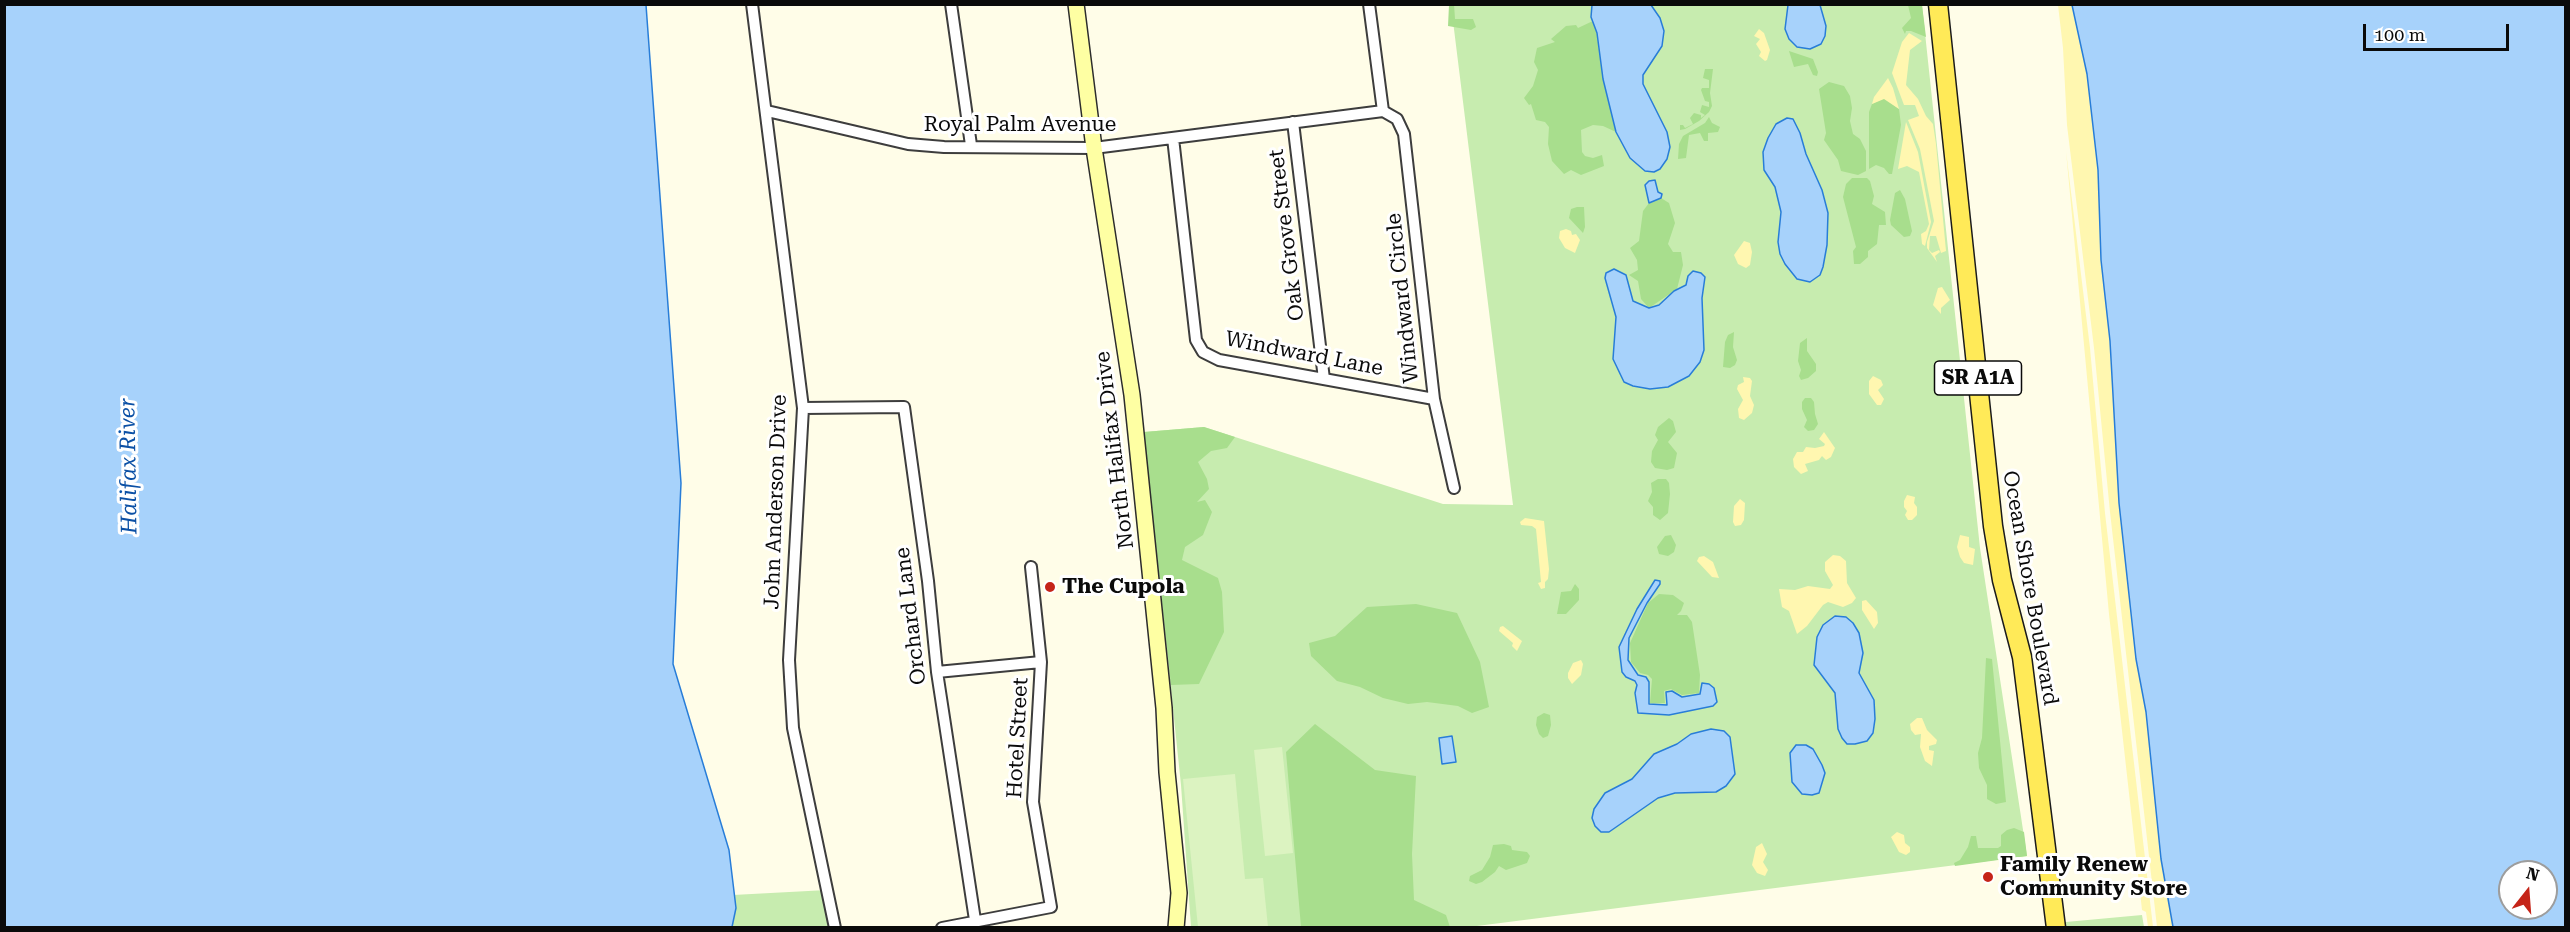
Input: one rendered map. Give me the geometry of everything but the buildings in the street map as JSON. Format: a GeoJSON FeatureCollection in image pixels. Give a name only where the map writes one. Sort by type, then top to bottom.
{"type":"FeatureCollection","features":[{"type":"Feature","properties":{"kind":"main road","name":"Ocean Shore Boulevard"},"geometry":{"type":"LineString","coordinates":[[1938,4],[1993,526],[2002,580],[2022,657],[2056,927]]}},
{"type":"Feature","properties":{"kind":"street","name":"John Anderson Drive"},"geometry":{"type":"LineString","coordinates":[[752,4],[803,408],[789,660],[793,728],[835,927]]}},
{"type":"Feature","properties":{"kind":"street"},"geometry":{"type":"LineString","coordinates":[[951,4],[971,145]]}},
{"type":"Feature","properties":{"kind":"street","name":"North Halifax Drive"},"geometry":{"type":"LineString","coordinates":[[1076,4],[1132,395],[1147,534],[1179,893],[1176,927]]}},
{"type":"Feature","properties":{"kind":"street"},"geometry":{"type":"LineString","coordinates":[[1369,4],[1383,111]]}},
{"type":"Feature","properties":{"kind":"street","name":"Royal Palm Avenue"},"geometry":{"type":"LineString","coordinates":[[767,111],[908,144],[944,147],[971,145],[1095,148],[1383,111]]}},
{"type":"Feature","properties":{"kind":"street","name":"Windward Circle"},"geometry":{"type":"LineString","coordinates":[[1383,111],[1397,119],[1404,134],[1434,399],[1454,488]]}},
{"type":"Feature","properties":{"kind":"street","name":"Oak Grove Street"},"geometry":{"type":"LineString","coordinates":[[1293,122],[1323,379]]}},
{"type":"Feature","properties":{"kind":"street","name":"Windward Lane"},"geometry":{"type":"LineString","coordinates":[[1173,138],[1196,340],[1203,352],[1219,360],[1434,399]]}},
{"type":"Feature","properties":{"kind":"street","name":"Orchard Lane"},"geometry":{"type":"LineString","coordinates":[[803,408],[903,406],[928,581],[937,672],[975,920]]}},
{"type":"Feature","properties":{"kind":"street","name":"Hotel Street"},"geometry":{"type":"LineString","coordinates":[[942,927],[1051,907],[1033,802],[1041,662],[1031,567]]}},
{"type":"Feature","properties":{"kind":"street"},"geometry":{"type":"LineString","coordinates":[[937,672],[1041,662]]}},
{"type":"Feature","properties":{"kind":"green space"},"geometry":{"type":"Polygon","coordinates":[[[1454,4],[1455,19],[1473,19],[1476,27],[1471,30],[1448,26],[1449,5],[1454,4]]]}},
{"type":"Feature","properties":{"kind":"green space"},"geometry":{"type":"Polygon","coordinates":[[[1451,5],[1922,5],[1980,548],[2027,856],[1469,927],[1191,927],[1181,785],[1144,432],[1204,427],[1443,504],[1513,505],[1451,5]]]}},
{"type":"Feature","properties":{"kind":"green space"},"geometry":{"type":"Polygon","coordinates":[[[1908,5],[1922,5],[1926,37],[1911,31],[1906,31],[1905,34],[1902,28],[1911,18],[1908,5]]]}},
{"type":"Feature","properties":{"kind":"green space"},"geometry":{"type":"Polygon","coordinates":[[[1595,20],[1603,79],[1616,132],[1603,126],[1593,125],[1581,130],[1582,152],[1585,156],[1593,158],[1602,155],[1604,166],[1581,175],[1571,170],[1564,174],[1552,161],[1548,144],[1549,127],[1545,122],[1536,120],[1531,104],[1529,105],[1524,98],[1533,86],[1538,70],[1534,62],[1537,48],[1555,42],[1551,39],[1566,26],[1576,25],[1578,28],[1595,20]]]}},
{"type":"Feature","properties":{"kind":"green space"},"geometry":{"type":"Polygon","coordinates":[[[1789,51],[1813,59],[1818,72],[1817,76],[1813,75],[1808,64],[1794,67],[1789,51]]]}},
{"type":"Feature","properties":{"kind":"green space"},"geometry":{"type":"Polygon","coordinates":[[[1705,69],[1713,69],[1710,93],[1712,106],[1709,112],[1699,121],[1685,129],[1680,130],[1680,125],[1685,128],[1693,124],[1690,118],[1694,113],[1701,115],[1701,118],[1705,115],[1700,112],[1702,105],[1709,107],[1709,102],[1705,101],[1701,90],[1709,88],[1709,80],[1703,78],[1705,69]]]}},
{"type":"Feature","properties":{"kind":"green space"},"geometry":{"type":"Polygon","coordinates":[[[1829,82],[1844,86],[1850,96],[1852,108],[1850,121],[1853,134],[1860,139],[1866,151],[1866,171],[1858,175],[1841,171],[1838,160],[1824,140],[1826,133],[1819,89],[1829,82]]]}},
{"type":"Feature","properties":{"kind":"green space"},"geometry":{"type":"Polygon","coordinates":[[[1884,98],[1899,109],[1901,125],[1892,174],[1876,165],[1869,169],[1869,112],[1872,104],[1884,98]]]}},
{"type":"Feature","properties":{"kind":"green space"},"geometry":{"type":"Polygon","coordinates":[[[1709,117],[1712,123],[1720,127],[1718,132],[1708,133],[1708,141],[1704,141],[1700,133],[1689,135],[1686,158],[1678,159],[1679,144],[1683,136],[1705,123],[1709,117]]]}},
{"type":"Feature","properties":{"kind":"green space"},"geometry":{"type":"Polygon","coordinates":[[[1852,178],[1867,178],[1870,181],[1874,196],[1872,204],[1885,212],[1886,225],[1879,225],[1877,244],[1868,251],[1868,257],[1860,264],[1854,264],[1853,251],[1856,247],[1843,197],[1846,184],[1852,178]]]}},
{"type":"Feature","properties":{"kind":"green space"},"geometry":{"type":"Polygon","coordinates":[[[1900,190],[1905,199],[1912,231],[1910,236],[1904,237],[1891,225],[1890,220],[1895,193],[1900,190]]]}},
{"type":"Feature","properties":{"kind":"green space"},"geometry":{"type":"Polygon","coordinates":[[[1661,198],[1669,203],[1675,223],[1668,244],[1673,252],[1681,252],[1683,265],[1677,289],[1649,308],[1641,299],[1638,281],[1629,275],[1638,270],[1637,260],[1630,248],[1639,241],[1643,211],[1649,203],[1661,198]]]}},
{"type":"Feature","properties":{"kind":"green space"},"geometry":{"type":"Polygon","coordinates":[[[1584,207],[1583,233],[1569,218],[1571,209],[1584,207]]]}},
{"type":"Feature","properties":{"kind":"green space"},"geometry":{"type":"Polygon","coordinates":[[[1734,332],[1733,347],[1737,360],[1730,368],[1723,367],[1725,342],[1728,335],[1734,332]]]}},
{"type":"Feature","properties":{"kind":"green space"},"geometry":{"type":"Polygon","coordinates":[[[1807,338],[1807,351],[1816,364],[1816,371],[1808,378],[1801,380],[1798,361],[1800,343],[1807,338]]]}},
{"type":"Feature","properties":{"kind":"green space"},"geometry":{"type":"Polygon","coordinates":[[[1805,398],[1811,398],[1814,402],[1818,424],[1814,430],[1808,431],[1804,427],[1807,420],[1802,409],[1802,402],[1805,398]]]}},
{"type":"Feature","properties":{"kind":"green space"},"geometry":{"type":"Polygon","coordinates":[[[1669,418],[1673,421],[1676,432],[1668,442],[1677,453],[1674,468],[1667,470],[1655,468],[1651,462],[1652,451],[1658,440],[1655,435],[1658,427],[1669,418]]]}},
{"type":"Feature","properties":{"kind":"green space"},"geometry":{"type":"Polygon","coordinates":[[[1204,427],[1235,437],[1227,448],[1211,451],[1198,462],[1207,479],[1209,489],[1197,502],[1205,500],[1212,512],[1203,535],[1185,547],[1182,560],[1218,578],[1222,592],[1224,632],[1199,684],[1171,685],[1144,432],[1204,427]]]}},
{"type":"Feature","properties":{"kind":"green space"},"geometry":{"type":"Polygon","coordinates":[[[1658,479],[1666,479],[1669,483],[1670,494],[1668,513],[1660,520],[1653,515],[1653,507],[1648,501],[1652,492],[1651,483],[1658,479]]]}},
{"type":"Feature","properties":{"kind":"green space"},"geometry":{"type":"Polygon","coordinates":[[[1671,535],[1676,545],[1674,552],[1668,556],[1659,554],[1657,547],[1665,536],[1671,535]]]}},
{"type":"Feature","properties":{"kind":"green space"},"geometry":{"type":"Polygon","coordinates":[[[1575,584],[1579,589],[1579,600],[1566,614],[1557,614],[1561,592],[1571,591],[1575,584]]]}},
{"type":"Feature","properties":{"kind":"green space"},"geometry":{"type":"Polygon","coordinates":[[[1659,594],[1673,595],[1684,603],[1677,615],[1687,615],[1692,622],[1700,675],[1699,693],[1682,695],[1671,689],[1664,691],[1665,703],[1650,703],[1652,679],[1640,673],[1631,662],[1630,643],[1648,603],[1659,594]]]}},
{"type":"Feature","properties":{"kind":"green space"},"geometry":{"type":"Polygon","coordinates":[[[1416,604],[1457,613],[1480,662],[1489,707],[1472,713],[1458,706],[1427,702],[1408,704],[1383,698],[1360,687],[1337,681],[1311,656],[1309,643],[1335,636],[1367,607],[1416,604]]]}},
{"type":"Feature","properties":{"kind":"green space"},"geometry":{"type":"Polygon","coordinates":[[[1986,658],[1992,659],[2006,802],[1996,804],[1987,799],[1987,785],[1979,768],[1978,753],[1982,738],[1986,658]]]}},
{"type":"Feature","properties":{"kind":"green space"},"geometry":{"type":"Polygon","coordinates":[[[1544,713],[1550,715],[1551,725],[1548,736],[1543,738],[1536,725],[1537,717],[1544,713]]]}},
{"type":"Feature","properties":{"kind":"green space"},"geometry":{"type":"Polygon","coordinates":[[[1315,724],[1375,770],[1416,776],[1412,854],[1414,900],[1446,915],[1450,927],[1301,927],[1286,752],[1315,724]]]}},
{"type":"Feature","properties":{"kind":"green space"},"geometry":{"type":"Polygon","coordinates":[[[1282,747],[1293,853],[1265,856],[1254,750],[1282,747]]]}},
{"type":"Feature","properties":{"kind":"green space"},"geometry":{"type":"Polygon","coordinates":[[[1235,774],[1245,879],[1263,878],[1268,927],[1198,927],[1183,779],[1235,774]]]}},
{"type":"Feature","properties":{"kind":"green space"},"geometry":{"type":"Polygon","coordinates":[[[2014,828],[2024,832],[2027,856],[1955,866],[1954,863],[1960,860],[1968,847],[1971,836],[1976,836],[1978,848],[1998,848],[2001,846],[2001,835],[2014,828]]]}},
{"type":"Feature","properties":{"kind":"green space"},"geometry":{"type":"Polygon","coordinates":[[[1493,845],[1511,846],[1512,850],[1527,852],[1530,856],[1527,863],[1506,870],[1499,866],[1482,882],[1476,884],[1469,881],[1470,876],[1482,870],[1490,857],[1493,845]]]}},
{"type":"Feature","properties":{"kind":"green space"},"geometry":{"type":"Polygon","coordinates":[[[827,890],[835,928],[732,928],[736,908],[733,895],[827,890]]]}},
{"type":"Feature","properties":{"kind":"green space"},"geometry":{"type":"Polygon","coordinates":[[[2142,915],[2144,927],[2056,927],[2055,923],[2142,915]]]}},
{"type":"Feature","properties":{"kind":"sand"},"geometry":{"type":"Polygon","coordinates":[[[2058,5],[2099,5],[2213,927],[2157,927],[2110,512],[2094,348],[2067,125],[2058,5]]]}},
{"type":"Feature","properties":{"kind":"sand"},"geometry":{"type":"Polygon","coordinates":[[[1759,29],[1764,33],[1770,50],[1765,61],[1759,56],[1761,52],[1756,44],[1760,39],[1754,36],[1759,29]]]}},
{"type":"Feature","properties":{"kind":"sand"},"geometry":{"type":"Polygon","coordinates":[[[1909,33],[1922,41],[1910,50],[1906,85],[1918,99],[1926,116],[1933,124],[1936,144],[1946,251],[1941,253],[1936,236],[1930,236],[1929,250],[1932,253],[1939,250],[1940,252],[1935,256],[1937,262],[1927,248],[1927,242],[1934,221],[1920,149],[1908,120],[1919,116],[1915,105],[1904,105],[1892,73],[1902,42],[1909,33]]]}},
{"type":"Feature","properties":{"kind":"sand"},"geometry":{"type":"Polygon","coordinates":[[[1888,78],[1899,109],[1884,99],[1872,104],[1874,97],[1888,78]]]}},
{"type":"Feature","properties":{"kind":"sand"},"geometry":{"type":"Polygon","coordinates":[[[1906,122],[1918,152],[1931,222],[1925,246],[1922,244],[1921,234],[1926,231],[1929,224],[1919,172],[1907,166],[1898,169],[1906,122]]]}},
{"type":"Feature","properties":{"kind":"sand"},"geometry":{"type":"Polygon","coordinates":[[[2066,151],[2090,348],[2105,513],[2153,927],[2148,927],[2146,912],[2142,910],[2109,614],[2066,151]]]}},
{"type":"Feature","properties":{"kind":"sand"},"geometry":{"type":"Polygon","coordinates":[[[1566,229],[1571,231],[1572,235],[1576,234],[1580,240],[1575,253],[1565,248],[1559,238],[1560,231],[1566,229]]]}},
{"type":"Feature","properties":{"kind":"sand"},"geometry":{"type":"Polygon","coordinates":[[[1744,241],[1750,243],[1752,252],[1750,265],[1746,268],[1738,264],[1734,255],[1744,241]]]}},
{"type":"Feature","properties":{"kind":"sand"},"geometry":{"type":"Polygon","coordinates":[[[1942,287],[1950,300],[1941,308],[1941,314],[1933,305],[1938,288],[1942,287]]]}},
{"type":"Feature","properties":{"kind":"sand"},"geometry":{"type":"Polygon","coordinates":[[[1873,376],[1881,380],[1883,385],[1878,390],[1884,399],[1881,405],[1877,405],[1869,394],[1869,381],[1873,376]]]}},
{"type":"Feature","properties":{"kind":"sand"},"geometry":{"type":"Polygon","coordinates":[[[1743,377],[1750,378],[1752,381],[1750,396],[1754,405],[1752,413],[1744,420],[1739,418],[1738,409],[1743,400],[1737,389],[1738,385],[1744,382],[1743,377]]]}},
{"type":"Feature","properties":{"kind":"sand"},"geometry":{"type":"Polygon","coordinates":[[[1824,432],[1835,448],[1831,457],[1826,460],[1822,456],[1819,460],[1805,464],[1808,471],[1801,474],[1794,467],[1793,459],[1797,452],[1803,452],[1806,447],[1824,446],[1825,444],[1819,439],[1824,432]]]}},
{"type":"Feature","properties":{"kind":"sand"},"geometry":{"type":"Polygon","coordinates":[[[1907,495],[1915,497],[1914,503],[1917,507],[1917,515],[1912,520],[1908,520],[1905,515],[1907,511],[1904,501],[1907,495]]]}},
{"type":"Feature","properties":{"kind":"sand"},"geometry":{"type":"Polygon","coordinates":[[[1740,499],[1745,503],[1744,520],[1741,525],[1735,526],[1734,506],[1740,499]]]}},
{"type":"Feature","properties":{"kind":"sand"},"geometry":{"type":"Polygon","coordinates":[[[1525,518],[1544,521],[1549,569],[1545,588],[1541,589],[1538,583],[1541,582],[1536,529],[1532,526],[1521,525],[1520,522],[1525,518]]]}},
{"type":"Feature","properties":{"kind":"sand"},"geometry":{"type":"Polygon","coordinates":[[[1960,535],[1969,537],[1969,547],[1975,549],[1973,565],[1964,563],[1960,557],[1957,547],[1960,535]]]}},
{"type":"Feature","properties":{"kind":"sand"},"geometry":{"type":"Polygon","coordinates":[[[1833,555],[1840,556],[1846,561],[1847,583],[1856,598],[1852,603],[1843,607],[1828,602],[1823,605],[1807,626],[1797,634],[1789,611],[1782,607],[1779,589],[1795,590],[1808,586],[1830,589],[1833,585],[1825,571],[1825,562],[1833,555]]]}},
{"type":"Feature","properties":{"kind":"sand"},"geometry":{"type":"Polygon","coordinates":[[[1704,556],[1713,562],[1719,578],[1712,577],[1697,561],[1699,557],[1704,556]]]}},
{"type":"Feature","properties":{"kind":"sand"},"geometry":{"type":"Polygon","coordinates":[[[1866,600],[1877,612],[1878,623],[1874,629],[1862,610],[1862,601],[1866,600]]]}},
{"type":"Feature","properties":{"kind":"sand"},"geometry":{"type":"Polygon","coordinates":[[[1503,626],[1522,641],[1517,651],[1512,646],[1513,643],[1499,631],[1503,626]]]}},
{"type":"Feature","properties":{"kind":"sand"},"geometry":{"type":"Polygon","coordinates":[[[1581,660],[1583,664],[1581,675],[1572,684],[1568,673],[1573,663],[1581,660]]]}},
{"type":"Feature","properties":{"kind":"sand"},"geometry":{"type":"Polygon","coordinates":[[[1917,718],[1922,718],[1927,730],[1937,740],[1936,744],[1929,746],[1929,750],[1934,751],[1932,766],[1925,761],[1920,747],[1921,734],[1915,735],[1911,730],[1910,724],[1917,718]]]}},
{"type":"Feature","properties":{"kind":"sand"},"geometry":{"type":"Polygon","coordinates":[[[1897,832],[1904,835],[1905,843],[1910,847],[1910,852],[1906,855],[1899,852],[1891,837],[1897,832]]]}},
{"type":"Feature","properties":{"kind":"sand"},"geometry":{"type":"Polygon","coordinates":[[[1762,843],[1767,854],[1763,862],[1768,870],[1765,876],[1757,873],[1752,865],[1756,847],[1762,843]]]}},
{"type":"Feature","properties":{"kind":"water","name":"Halifax River"},"geometry":{"type":"Polygon","coordinates":[[[5,4],[646,5],[681,483],[673,664],[729,850],[736,908],[732,927],[5,927],[5,4]]]}},
{"type":"Feature","properties":{"kind":"water"},"geometry":{"type":"Polygon","coordinates":[[[1592,5],[1651,5],[1660,18],[1664,31],[1662,46],[1643,75],[1643,84],[1667,132],[1670,147],[1667,159],[1660,169],[1654,172],[1645,171],[1630,158],[1616,132],[1603,79],[1597,33],[1591,17],[1592,5]]]}},
{"type":"Feature","properties":{"kind":"water"},"geometry":{"type":"Polygon","coordinates":[[[1788,5],[1820,5],[1826,26],[1821,44],[1810,49],[1797,47],[1789,39],[1785,29],[1788,5]]]}},
{"type":"Feature","properties":{"kind":"water"},"geometry":{"type":"Polygon","coordinates":[[[2072,5],[2565,5],[2565,927],[2173,927],[2161,859],[2146,712],[2136,659],[2119,503],[2110,341],[2101,260],[2098,170],[2087,74],[2072,5]]]}},
{"type":"Feature","properties":{"kind":"water"},"geometry":{"type":"Polygon","coordinates":[[[1787,118],[1793,119],[1800,133],[1806,154],[1822,190],[1828,213],[1827,245],[1823,267],[1820,275],[1810,282],[1797,279],[1780,254],[1778,242],[1781,212],[1775,187],[1764,170],[1763,152],[1768,138],[1776,124],[1787,118]]]}},
{"type":"Feature","properties":{"kind":"water"},"geometry":{"type":"Polygon","coordinates":[[[1655,180],[1658,192],[1662,194],[1661,198],[1649,203],[1645,185],[1655,180]]]}},
{"type":"Feature","properties":{"kind":"water"},"geometry":{"type":"Polygon","coordinates":[[[1614,269],[1626,275],[1633,301],[1649,308],[1659,305],[1674,291],[1686,285],[1688,276],[1693,271],[1705,277],[1702,298],[1704,350],[1700,362],[1689,376],[1668,387],[1650,389],[1624,382],[1613,359],[1616,317],[1605,278],[1606,273],[1614,269]]]}},
{"type":"Feature","properties":{"kind":"water"},"geometry":{"type":"Polygon","coordinates":[[[1655,580],[1660,581],[1660,584],[1647,603],[1629,638],[1628,660],[1638,675],[1646,677],[1649,682],[1649,704],[1667,705],[1666,692],[1672,691],[1682,697],[1700,694],[1702,683],[1714,688],[1717,702],[1713,706],[1669,715],[1638,713],[1635,693],[1637,685],[1622,672],[1619,647],[1637,609],[1655,580]]]}},
{"type":"Feature","properties":{"kind":"water"},"geometry":{"type":"Polygon","coordinates":[[[1835,616],[1846,617],[1859,633],[1863,653],[1859,673],[1874,700],[1873,733],[1867,741],[1855,744],[1847,744],[1842,738],[1838,729],[1835,693],[1814,665],[1817,637],[1823,625],[1835,616]]]}},
{"type":"Feature","properties":{"kind":"water"},"geometry":{"type":"Polygon","coordinates":[[[1711,729],[1724,731],[1730,737],[1735,774],[1726,786],[1716,792],[1675,793],[1658,798],[1609,832],[1601,832],[1595,826],[1592,818],[1594,809],[1605,793],[1632,779],[1654,754],[1677,744],[1691,734],[1711,729]]]}},
{"type":"Feature","properties":{"kind":"water"},"geometry":{"type":"Polygon","coordinates":[[[1452,736],[1456,762],[1442,764],[1439,738],[1452,736]]]}},
{"type":"Feature","properties":{"kind":"water"},"geometry":{"type":"Polygon","coordinates":[[[1796,745],[1806,745],[1813,749],[1822,765],[1825,773],[1819,793],[1802,794],[1792,782],[1790,753],[1796,745]]]}},
{"type":"Feature","properties":{"kind":"place","name":"The Cupola"},"geometry":{"type":"Point","coordinates":[1050,587]}},
{"type":"Feature","properties":{"kind":"place","name":"Family Renew Community Store"},"geometry":{"type":"Point","coordinates":[1988,877]}}]}
